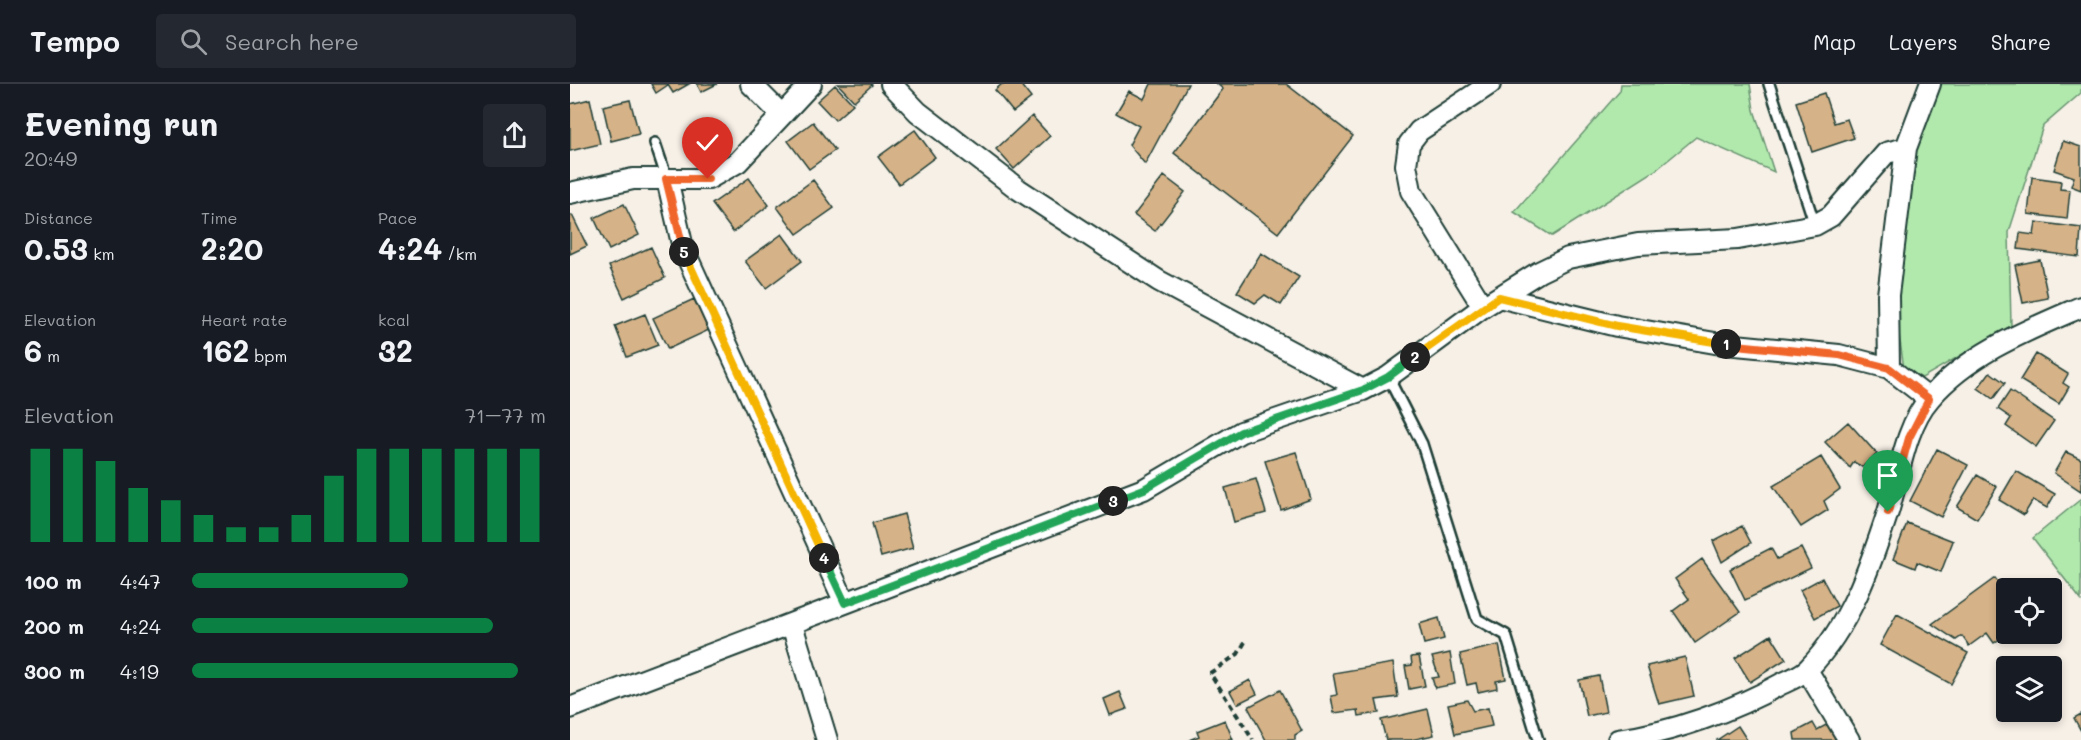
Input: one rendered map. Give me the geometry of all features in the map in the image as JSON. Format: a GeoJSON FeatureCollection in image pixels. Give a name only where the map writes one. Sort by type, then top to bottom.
{"type":"FeatureCollection","features":[{"type":"Feature","properties":{"kind":"street"},"geometry":{"type":"LineString","coordinates":[[751,84],[782,115]]}},
{"type":"Feature","properties":{"kind":"street"},"geometry":{"type":"LineString","coordinates":[[570,194],[633,179],[708,179],[738,162],[811,84]]}},
{"type":"Feature","properties":{"kind":"street"},"geometry":{"type":"LineString","coordinates":[[891,84],[918,112],[1018,189],[1158,281],[1363,390]]}},
{"type":"Feature","properties":{"kind":"street"},"geometry":{"type":"LineString","coordinates":[[1490,84],[1419,131],[1409,144],[1406,165],[1412,191],[1491,302],[1715,343],[1839,355],[1889,368],[1929,399]]}},
{"type":"Feature","properties":{"kind":"street"},"geometry":{"type":"LineString","coordinates":[[1889,368],[1888,295],[1906,148],[1930,84]]}},
{"type":"Feature","properties":{"kind":"street"},"geometry":{"type":"LineString","coordinates":[[570,708],[1144,489],[1241,432],[1363,390],[1388,377],[1491,302],[1539,272],[1568,258],[1638,244],[1738,239],[1815,225],[1831,216],[1886,153],[1906,148]]}},
{"type":"Feature","properties":{"kind":"street"},"geometry":{"type":"LineString","coordinates":[[666,179],[683,248],[845,603]]}},
{"type":"Feature","properties":{"kind":"street"},"geometry":{"type":"LineString","coordinates":[[1618,740],[1669,729],[1750,701],[1807,670],[1849,616],[1888,512],[1909,438],[1929,399],[1975,360],[2024,332],[2081,307]]}},
{"type":"Feature","properties":{"kind":"street"},"geometry":{"type":"LineString","coordinates":[[792,625],[827,740]]}},
{"type":"Feature","properties":{"kind":"street"},"geometry":{"type":"LineString","coordinates":[[1807,670],[1850,740]]}},
{"type":"Feature","properties":{"kind":"lane"},"geometry":{"type":"LineString","coordinates":[[1769,84],[1815,225]]}},
{"type":"Feature","properties":{"kind":"lane"},"geometry":{"type":"LineString","coordinates":[[655,143],[666,179]]}},
{"type":"Feature","properties":{"kind":"lane"},"geometry":{"type":"LineString","coordinates":[[1388,377],[1422,444],[1477,619],[1506,635],[1538,740]]}},
{"type":"Feature","properties":{"kind":"path"},"geometry":{"type":"LineString","coordinates":[[1245,642],[1238,654],[1210,672],[1252,740]]}},
{"type":"Feature","properties":{"kind":"green space"},"geometry":{"type":"Polygon","coordinates":[[[1621,84],[1750,84],[1754,110],[1774,172],[1696,137],[1656,170],[1552,236],[1514,212],[1620,91],[1621,84]]]}},
{"type":"Feature","properties":{"kind":"green space"},"geometry":{"type":"Polygon","coordinates":[[[1940,84],[2081,84],[2081,93],[2043,126],[2009,232],[2011,326],[1922,378],[1904,369],[1894,299],[1911,155],[1940,84]]]}},
{"type":"Feature","properties":{"kind":"green space"},"geometry":{"type":"Polygon","coordinates":[[[2081,499],[2081,600],[2033,538],[2081,499]]]}},
{"type":"Feature","properties":{"kind":"building"},"geometry":{"type":"Polygon","coordinates":[[[651,84],[689,84],[673,93],[668,85],[656,93],[651,84]]]}},
{"type":"Feature","properties":{"kind":"building"},"geometry":{"type":"Polygon","coordinates":[[[697,84],[717,84],[701,92],[697,84]]]}},
{"type":"Feature","properties":{"kind":"building"},"geometry":{"type":"Polygon","coordinates":[[[838,84],[871,84],[872,85],[854,101],[838,84]]]}},
{"type":"Feature","properties":{"kind":"building"},"geometry":{"type":"Polygon","coordinates":[[[1002,84],[1020,84],[1031,98],[1013,112],[995,90],[1002,84]]]}},
{"type":"Feature","properties":{"kind":"building"},"geometry":{"type":"Polygon","coordinates":[[[1151,84],[1188,84],[1145,164],[1129,145],[1139,126],[1116,113],[1129,91],[1144,99],[1151,84]]]}},
{"type":"Feature","properties":{"kind":"building"},"geometry":{"type":"Polygon","coordinates":[[[1217,84],[1286,84],[1353,136],[1278,233],[1174,153],[1223,89],[1217,84]]]}},
{"type":"Feature","properties":{"kind":"building"},"geometry":{"type":"Polygon","coordinates":[[[835,85],[853,104],[835,120],[817,101],[835,85]]]}},
{"type":"Feature","properties":{"kind":"building"},"geometry":{"type":"Polygon","coordinates":[[[1824,93],[1834,123],[1847,119],[1854,138],[1812,152],[1796,102],[1824,93]]]}},
{"type":"Feature","properties":{"kind":"building"},"geometry":{"type":"Polygon","coordinates":[[[590,99],[600,144],[570,151],[570,104],[590,99]]]}},
{"type":"Feature","properties":{"kind":"building"},"geometry":{"type":"Polygon","coordinates":[[[630,100],[639,134],[611,141],[603,106],[630,100]]]}},
{"type":"Feature","properties":{"kind":"building"},"geometry":{"type":"Polygon","coordinates":[[[1032,116],[1050,136],[1014,169],[996,149],[1032,116]]]}},
{"type":"Feature","properties":{"kind":"building"},"geometry":{"type":"Polygon","coordinates":[[[813,122],[835,150],[809,169],[788,141],[813,122]]]}},
{"type":"Feature","properties":{"kind":"building"},"geometry":{"type":"Polygon","coordinates":[[[915,130],[935,157],[899,184],[878,157],[915,130]]]}},
{"type":"Feature","properties":{"kind":"building"},"geometry":{"type":"Polygon","coordinates":[[[2063,141],[2081,147],[2081,190],[2071,186],[2074,177],[2054,170],[2063,141]]]}},
{"type":"Feature","properties":{"kind":"building"},"geometry":{"type":"Polygon","coordinates":[[[1164,176],[1185,192],[1155,231],[1134,215],[1164,176]]]}},
{"type":"Feature","properties":{"kind":"building"},"geometry":{"type":"Polygon","coordinates":[[[2032,177],[2061,181],[2060,189],[2070,190],[2067,219],[2028,214],[2032,177]]]}},
{"type":"Feature","properties":{"kind":"building"},"geometry":{"type":"Polygon","coordinates":[[[749,178],[769,205],[733,232],[712,204],[749,178]]]}},
{"type":"Feature","properties":{"kind":"building"},"geometry":{"type":"Polygon","coordinates":[[[813,180],[834,208],[797,234],[777,207],[813,180]]]}},
{"type":"Feature","properties":{"kind":"building"},"geometry":{"type":"Polygon","coordinates":[[[624,204],[639,235],[609,250],[594,218],[624,204]]]}},
{"type":"Feature","properties":{"kind":"building"},"geometry":{"type":"Polygon","coordinates":[[[572,215],[587,246],[570,254],[570,216],[572,215]]]}},
{"type":"Feature","properties":{"kind":"building"},"geometry":{"type":"Polygon","coordinates":[[[2036,222],[2081,228],[2079,257],[2018,249],[2020,233],[2034,235],[2036,222]]]}},
{"type":"Feature","properties":{"kind":"building"},"geometry":{"type":"Polygon","coordinates":[[[782,234],[802,261],[766,288],[745,261],[782,234]]]}},
{"type":"Feature","properties":{"kind":"building"},"geometry":{"type":"Polygon","coordinates":[[[651,247],[665,278],[624,298],[609,266],[651,247]]]}},
{"type":"Feature","properties":{"kind":"building"},"geometry":{"type":"Polygon","coordinates":[[[1261,253],[1299,277],[1281,305],[1265,295],[1255,303],[1237,292],[1261,253]]]}},
{"type":"Feature","properties":{"kind":"building"},"geometry":{"type":"Polygon","coordinates":[[[2040,260],[2048,298],[2023,303],[2015,265],[2040,260]]]}},
{"type":"Feature","properties":{"kind":"building"},"geometry":{"type":"Polygon","coordinates":[[[694,299],[709,330],[668,349],[653,318],[694,299]]]}},
{"type":"Feature","properties":{"kind":"building"},"geometry":{"type":"Polygon","coordinates":[[[645,314],[658,345],[627,357],[615,326],[645,314]]]}},
{"type":"Feature","properties":{"kind":"building"},"geometry":{"type":"Polygon","coordinates":[[[2036,354],[2068,374],[2063,383],[2069,387],[2059,404],[2020,380],[2036,354]]]}},
{"type":"Feature","properties":{"kind":"building"},"geometry":{"type":"Polygon","coordinates":[[[1990,372],[2005,383],[1993,399],[1978,388],[1990,372]]]}},
{"type":"Feature","properties":{"kind":"building"},"geometry":{"type":"Polygon","coordinates":[[[2010,391],[2054,421],[2036,447],[2006,426],[2011,418],[1998,409],[2010,391]]]}},
{"type":"Feature","properties":{"kind":"building"},"geometry":{"type":"Polygon","coordinates":[[[1848,422],[1877,454],[1862,467],[1854,462],[1850,468],[1825,442],[1848,422]]]}},
{"type":"Feature","properties":{"kind":"building"},"geometry":{"type":"Polygon","coordinates":[[[1937,449],[1968,465],[1941,517],[1910,501],[1937,449]]]}},
{"type":"Feature","properties":{"kind":"building"},"geometry":{"type":"Polygon","coordinates":[[[1296,452],[1311,499],[1281,510],[1265,461],[1296,452]]]}},
{"type":"Feature","properties":{"kind":"building"},"geometry":{"type":"Polygon","coordinates":[[[2066,452],[2081,459],[2081,491],[2054,473],[2066,452]]]}},
{"type":"Feature","properties":{"kind":"building"},"geometry":{"type":"Polygon","coordinates":[[[1821,457],[1840,489],[1824,501],[1828,510],[1801,527],[1773,486],[1821,457]]]}},
{"type":"Feature","properties":{"kind":"building"},"geometry":{"type":"Polygon","coordinates":[[[2016,471],[2055,494],[2047,508],[2033,500],[2024,515],[1999,500],[2016,471]]]}},
{"type":"Feature","properties":{"kind":"building"},"geometry":{"type":"Polygon","coordinates":[[[1977,475],[1997,487],[1977,519],[1957,507],[1977,475]]]}},
{"type":"Feature","properties":{"kind":"building"},"geometry":{"type":"Polygon","coordinates":[[[1256,479],[1266,513],[1234,522],[1225,488],[1256,479]]]}},
{"type":"Feature","properties":{"kind":"building"},"geometry":{"type":"Polygon","coordinates":[[[904,514],[913,548],[881,557],[872,523],[904,514]]]}},
{"type":"Feature","properties":{"kind":"building"},"geometry":{"type":"Polygon","coordinates":[[[1907,523],[1953,541],[1941,572],[1917,562],[1915,568],[1893,559],[1907,523]]]}},
{"type":"Feature","properties":{"kind":"building"},"geometry":{"type":"Polygon","coordinates":[[[1742,526],[1751,543],[1722,562],[1713,541],[1742,526]]]}},
{"type":"Feature","properties":{"kind":"building"},"geometry":{"type":"Polygon","coordinates":[[[1771,548],[1777,559],[1801,548],[1811,568],[1745,600],[1730,569],[1771,548]]]}},
{"type":"Feature","properties":{"kind":"building"},"geometry":{"type":"Polygon","coordinates":[[[1702,559],[1740,612],[1695,643],[1673,611],[1689,599],[1675,579],[1702,559]]]}},
{"type":"Feature","properties":{"kind":"building"},"geometry":{"type":"Polygon","coordinates":[[[1822,578],[1837,606],[1815,618],[1800,590],[1822,578]]]}},
{"type":"Feature","properties":{"kind":"building"},"geometry":{"type":"Polygon","coordinates":[[[1995,578],[1996,642],[1994,643],[1987,633],[1969,646],[1962,636],[1956,640],[1932,624],[1995,578]]]}},
{"type":"Feature","properties":{"kind":"building"},"geometry":{"type":"Polygon","coordinates":[[[1897,614],[1968,653],[1951,684],[1880,645],[1897,614]]]}},
{"type":"Feature","properties":{"kind":"building"},"geometry":{"type":"Polygon","coordinates":[[[1439,618],[1444,639],[1424,644],[1419,624],[1439,618]]]}},
{"type":"Feature","properties":{"kind":"building"},"geometry":{"type":"Polygon","coordinates":[[[1771,635],[1786,659],[1750,682],[1735,658],[1771,635]]]}},
{"type":"Feature","properties":{"kind":"building"},"geometry":{"type":"Polygon","coordinates":[[[1499,645],[1506,679],[1496,681],[1497,688],[1478,692],[1476,683],[1467,685],[1460,654],[1499,645]]]}},
{"type":"Feature","properties":{"kind":"building"},"geometry":{"type":"Polygon","coordinates":[[[1450,653],[1455,684],[1435,688],[1432,678],[1439,677],[1432,657],[1450,653]]]}},
{"type":"Feature","properties":{"kind":"building"},"geometry":{"type":"Polygon","coordinates":[[[1419,656],[1425,686],[1409,689],[1405,666],[1412,665],[1411,657],[1419,656]]]}},
{"type":"Feature","properties":{"kind":"building"},"geometry":{"type":"Polygon","coordinates":[[[1685,657],[1694,696],[1659,704],[1647,666],[1685,657]]]}},
{"type":"Feature","properties":{"kind":"building"},"geometry":{"type":"Polygon","coordinates":[[[1393,663],[1398,697],[1376,700],[1379,713],[1359,716],[1358,710],[1334,713],[1331,696],[1337,695],[1333,673],[1393,663]]]}},
{"type":"Feature","properties":{"kind":"building"},"geometry":{"type":"Polygon","coordinates":[[[1599,676],[1606,712],[1587,716],[1579,680],[1599,676]]]}},
{"type":"Feature","properties":{"kind":"building"},"geometry":{"type":"Polygon","coordinates":[[[1250,680],[1257,694],[1237,704],[1230,691],[1250,680]]]}},
{"type":"Feature","properties":{"kind":"building"},"geometry":{"type":"Polygon","coordinates":[[[1280,690],[1302,731],[1295,735],[1295,740],[1266,740],[1248,707],[1280,690]]]}},
{"type":"Feature","properties":{"kind":"building"},"geometry":{"type":"Polygon","coordinates":[[[1120,692],[1127,709],[1110,715],[1104,699],[1120,692]]]}},
{"type":"Feature","properties":{"kind":"building"},"geometry":{"type":"Polygon","coordinates":[[[1467,700],[1473,711],[1488,708],[1492,726],[1455,734],[1448,704],[1467,700]]]}},
{"type":"Feature","properties":{"kind":"building"},"geometry":{"type":"Polygon","coordinates":[[[1428,709],[1434,735],[1411,740],[1386,740],[1381,720],[1428,709]]]}},
{"type":"Feature","properties":{"kind":"building"},"geometry":{"type":"Polygon","coordinates":[[[2081,714],[2081,731],[2074,718],[2081,714]]]}},
{"type":"Feature","properties":{"kind":"building"},"geometry":{"type":"Polygon","coordinates":[[[1225,720],[1233,740],[1189,740],[1199,736],[1197,731],[1225,720]]]}},
{"type":"Feature","properties":{"kind":"building"},"geometry":{"type":"Polygon","coordinates":[[[1813,723],[1817,730],[1828,724],[1836,740],[1795,740],[1794,733],[1813,723]]]}},
{"type":"Feature","properties":{"kind":"building"},"geometry":{"type":"Polygon","coordinates":[[[1738,726],[1747,740],[1717,740],[1738,726]]]}},
{"type":"Feature","properties":{"kind":"route"},"geometry":{"type":"LineString","coordinates":[[708,179],[666,179],[683,248],[845,603],[1144,489],[1241,432],[1308,407],[1363,390],[1388,377],[1483,306],[1499,297],[1617,326],[1715,343],[1839,355],[1889,368],[1929,399],[1909,438],[1888,512]]}}]}
